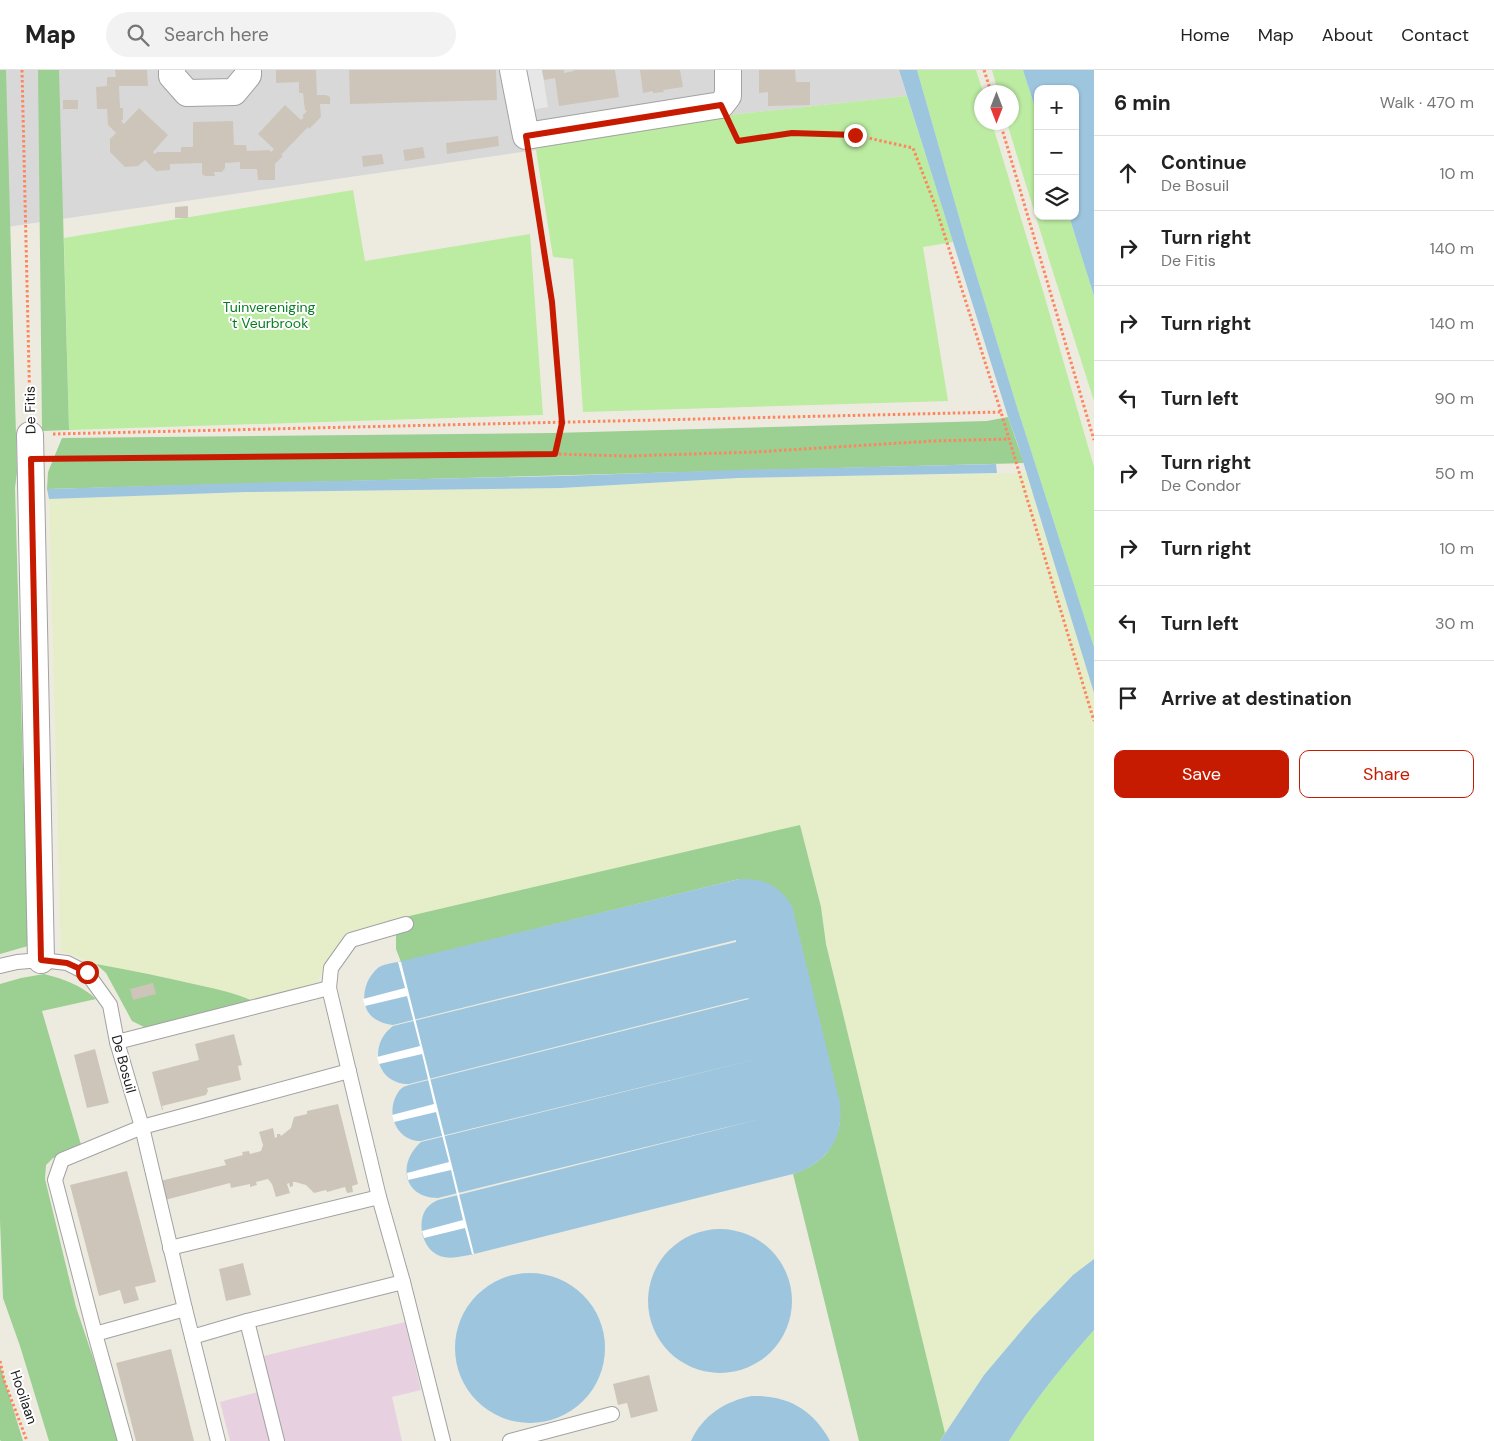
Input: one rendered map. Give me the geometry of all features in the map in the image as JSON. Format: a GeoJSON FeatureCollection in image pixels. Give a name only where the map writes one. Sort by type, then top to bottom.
{"type":"FeatureCollection","features":[{"type":"Feature","properties":{"kind":"street"},"geometry":{"type":"LineString","coordinates":[[172,70],[172,76],[187,93],[234,92],[248,76],[248,70]]}},
{"type":"Feature","properties":{"kind":"street"},"geometry":{"type":"LineString","coordinates":[[514,70],[526,136],[721,105],[728,96],[728,70]]}},
{"type":"Feature","properties":{"kind":"street"},"geometry":{"type":"LineString","coordinates":[[30,447],[41,960]]}},
{"type":"Feature","properties":{"kind":"lane"},"geometry":{"type":"LineString","coordinates":[[406,924],[351,940],[331,968],[329,988],[442,1441]]}},
{"type":"Feature","properties":{"kind":"lane","name":"De Bosuil"},"geometry":{"type":"LineString","coordinates":[[0,966],[41,960],[67,963],[87,972],[110,1005],[117,1042],[142,1127],[218,1441]]}},
{"type":"Feature","properties":{"kind":"lane"},"geometry":{"type":"LineString","coordinates":[[117,1042],[329,988]]}},
{"type":"Feature","properties":{"kind":"lane"},"geometry":{"type":"LineString","coordinates":[[125,1441],[55,1180],[62,1160],[142,1127],[349,1071]]}},
{"type":"Feature","properties":{"kind":"lane"},"geometry":{"type":"LineString","coordinates":[[170,1248],[380,1198]]}},
{"type":"Feature","properties":{"kind":"lane"},"geometry":{"type":"LineString","coordinates":[[192,1337],[247,1321],[403,1282]]}},
{"type":"Feature","properties":{"kind":"lane"},"geometry":{"type":"LineString","coordinates":[[95,1334],[185,1308]]}},
{"type":"Feature","properties":{"kind":"lane"},"geometry":{"type":"LineString","coordinates":[[247,1321],[277,1441]]}},
{"type":"Feature","properties":{"kind":"lane"},"geometry":{"type":"LineString","coordinates":[[510,1441],[612,1414]]}},
{"type":"Feature","properties":{"kind":"path","name":"De Fitis"},"geometry":{"type":"LineString","coordinates":[[22,70],[30,447]]}},
{"type":"Feature","properties":{"kind":"path"},"geometry":{"type":"LineString","coordinates":[[984,70],[989,85]]}},
{"type":"Feature","properties":{"kind":"path"},"geometry":{"type":"LineString","coordinates":[[721,105],[738,141],[792,133],[855,135],[913,148],[935,205],[1010,439],[1023,488],[1094,721]]}},
{"type":"Feature","properties":{"kind":"path"},"geometry":{"type":"LineString","coordinates":[[1002,130],[1094,440]]}},
{"type":"Feature","properties":{"kind":"path"},"geometry":{"type":"LineString","coordinates":[[526,136],[552,302],[562,423],[555,454]]}},
{"type":"Feature","properties":{"kind":"path"},"geometry":{"type":"LineString","coordinates":[[30,447],[562,423],[1001,412]]}},
{"type":"Feature","properties":{"kind":"path"},"geometry":{"type":"LineString","coordinates":[[30,447],[628,456],[756,452],[933,441],[1010,439]]}},
{"type":"Feature","properties":{"kind":"path","name":"Hooilaan"},"geometry":{"type":"LineString","coordinates":[[0,1361],[4,1380],[27,1441]]}},
{"type":"Feature","properties":{"kind":"shaded area"},"geometry":{"type":"Polygon","coordinates":[[[0,70],[899,70],[907,96],[728,115],[549,143],[536,150],[0,228],[0,70]]]}},
{"type":"Feature","properties":{"kind":"shaded area"},"geometry":{"type":"Polygon","coordinates":[[[524,70],[542,70],[548,107],[531,110],[524,70]]]}},
{"type":"Feature","properties":{"kind":"shaded area"},"geometry":{"type":"Polygon","coordinates":[[[405,1322],[421,1390],[392,1397],[402,1441],[230,1441],[220,1402],[258,1392],[251,1359],[405,1322]]]}},
{"type":"Feature","properties":{"kind":"green space"},"geometry":{"type":"Polygon","coordinates":[[[0,70],[6,70],[28,946],[0,954],[0,70]]]}},
{"type":"Feature","properties":{"kind":"green space"},"geometry":{"type":"Polygon","coordinates":[[[38,70],[59,70],[69,430],[42,431],[38,70]]]}},
{"type":"Feature","properties":{"kind":"green space"},"geometry":{"type":"Polygon","coordinates":[[[917,70],[976,70],[981,85],[974,85],[974,130],[994,130],[1094,467],[1094,647],[1017,407],[966,241],[917,70]]]}},
{"type":"Feature","properties":{"kind":"green space"},"geometry":{"type":"Polygon","coordinates":[[[992,70],[1023,70],[1034,104],[1034,211],[1009,130],[1019,130],[1019,85],[996,85],[992,70]]]}},
{"type":"Feature","properties":{"kind":"green space"},"geometry":{"type":"Polygon","coordinates":[[[907,96],[953,242],[923,247],[948,401],[583,412],[573,259],[553,257],[536,150],[549,143],[728,115],[907,96]]]}},
{"type":"Feature","properties":{"kind":"green space","name":"Tuinvereniging 't Veurbrook"},"geometry":{"type":"Polygon","coordinates":[[[353,190],[365,261],[530,234],[543,415],[69,430],[64,238],[353,190]]]}},
{"type":"Feature","properties":{"kind":"green space"},"geometry":{"type":"Polygon","coordinates":[[[1037,220],[1070,220],[1094,296],[1094,401],[1037,220]]]}},
{"type":"Feature","properties":{"kind":"green space"},"geometry":{"type":"Polygon","coordinates":[[[1008,417],[1024,463],[47,489],[48,472],[62,438],[553,433],[987,421],[1008,417]]]}},
{"type":"Feature","properties":{"kind":"green space"},"geometry":{"type":"Polygon","coordinates":[[[1026,473],[1094,693],[1094,1259],[1073,1275],[1033,1317],[984,1375],[945,1433],[826,944],[821,907],[800,825],[366,927],[349,935],[317,982],[253,1001],[246,997],[207,987],[96,964],[61,951],[49,499],[247,492],[561,488],[738,478],[1026,473]]]}},
{"type":"Feature","properties":{"kind":"green space"},"geometry":{"type":"Polygon","coordinates":[[[800,825],[821,907],[826,944],[945,1433],[940,1441],[859,1441],[793,1174],[811,1166],[825,1155],[834,1141],[840,1122],[739,879],[401,962],[396,949],[396,923],[388,921],[800,825]]]}},
{"type":"Feature","properties":{"kind":"green space"},"geometry":{"type":"Polygon","coordinates":[[[96,964],[219,990],[253,1001],[146,1028],[132,1021],[106,973],[96,964]]]}},
{"type":"Feature","properties":{"kind":"green space"},"geometry":{"type":"Polygon","coordinates":[[[44,974],[72,983],[96,999],[42,1011],[82,1148],[53,1158],[46,1165],[45,1179],[76,1307],[121,1441],[49,1441],[3,1298],[0,1220],[0,984],[44,974]]]}},
{"type":"Feature","properties":{"kind":"green space"},"geometry":{"type":"Polygon","coordinates":[[[1094,1330],[1094,1441],[1009,1441],[1049,1384],[1094,1330]]]}},
{"type":"Feature","properties":{"kind":"green space"},"geometry":{"type":"Polygon","coordinates":[[[0,1365],[23,1441],[0,1440],[0,1365]]]}},
{"type":"Feature","properties":{"kind":"water"},"geometry":{"type":"Polygon","coordinates":[[[899,70],[917,70],[966,241],[1094,647],[1094,693],[1017,442],[899,70]]]}},
{"type":"Feature","properties":{"kind":"water"},"geometry":{"type":"Polygon","coordinates":[[[1023,70],[1094,70],[1094,296],[1070,220],[1079,220],[1079,85],[1034,85],[1034,104],[1023,70]]]}},
{"type":"Feature","properties":{"kind":"water"},"geometry":{"type":"Polygon","coordinates":[[[996,464],[997,473],[738,478],[561,488],[247,492],[49,499],[47,489],[736,470],[996,464]]]}},
{"type":"Feature","properties":{"kind":"water"},"geometry":{"type":"Polygon","coordinates":[[[739,879],[756,880],[770,884],[782,893],[792,906],[840,1103],[839,1128],[836,1139],[830,1148],[815,1163],[793,1174],[474,1254],[448,1258],[434,1253],[425,1242],[422,1222],[426,1209],[438,1200],[780,1114],[438,1198],[426,1196],[417,1192],[407,1178],[409,1160],[413,1150],[421,1142],[765,1057],[421,1141],[413,1140],[406,1137],[396,1127],[392,1113],[395,1098],[405,1086],[749,999],[409,1084],[398,1082],[389,1077],[382,1070],[379,1062],[378,1052],[380,1043],[393,1026],[736,942],[736,940],[393,1025],[377,1020],[365,1005],[364,998],[368,980],[374,972],[386,964],[739,879]]]}},
{"type":"Feature","properties":{"kind":"water"},"geometry":{"type":"Polygon","coordinates":[[[720,1229],[748,1234],[771,1250],[787,1273],[792,1301],[787,1329],[771,1352],[748,1368],[720,1373],[692,1368],[669,1352],[653,1329],[648,1301],[653,1273],[669,1250],[692,1234],[720,1229]]]}},
{"type":"Feature","properties":{"kind":"water"},"geometry":{"type":"Polygon","coordinates":[[[1094,1259],[1094,1330],[1049,1384],[1009,1441],[940,1441],[984,1375],[1033,1317],[1073,1275],[1094,1259]]]}},
{"type":"Feature","properties":{"kind":"water"},"geometry":{"type":"Polygon","coordinates":[[[530,1273],[559,1279],[583,1295],[599,1319],[605,1348],[599,1377],[583,1401],[559,1417],[530,1423],[501,1417],[477,1401],[461,1377],[455,1348],[461,1319],[477,1295],[501,1279],[530,1273]]]}},
{"type":"Feature","properties":{"kind":"water"},"geometry":{"type":"Polygon","coordinates":[[[752,1396],[777,1398],[798,1406],[816,1420],[830,1441],[691,1441],[701,1424],[716,1411],[742,1398],[752,1396]]]}},
{"type":"Feature","properties":{"kind":"pier"},"geometry":{"type":"Polygon","coordinates":[[[398,962],[401,962],[474,1254],[472,1254],[465,1228],[424,1238],[422,1231],[463,1220],[451,1170],[408,1180],[407,1173],[449,1162],[436,1112],[394,1122],[392,1115],[434,1104],[422,1054],[379,1064],[377,1057],[420,1046],[407,996],[365,1006],[363,999],[405,988],[398,962]]]}},
{"type":"Feature","properties":{"kind":"building"},"geometry":{"type":"Polygon","coordinates":[[[115,70],[147,70],[148,86],[119,86],[120,108],[123,108],[123,119],[121,121],[124,124],[139,108],[168,135],[153,152],[155,154],[157,152],[181,152],[181,147],[193,147],[193,122],[233,121],[234,145],[246,145],[247,151],[269,150],[271,152],[274,149],[258,134],[285,105],[301,120],[307,111],[305,110],[303,93],[299,93],[299,82],[276,83],[276,70],[316,70],[317,95],[330,97],[330,104],[320,104],[321,117],[309,129],[308,127],[281,155],[283,156],[275,164],[275,180],[258,180],[257,169],[240,169],[240,162],[225,163],[225,168],[222,172],[214,172],[215,176],[205,176],[202,174],[202,163],[170,164],[170,170],[156,171],[145,160],[138,166],[125,167],[110,152],[110,139],[116,133],[108,125],[107,109],[97,109],[96,87],[107,86],[107,77],[116,77],[115,70]]]}},
{"type":"Feature","properties":{"kind":"building"},"geometry":{"type":"Polygon","coordinates":[[[349,70],[496,70],[497,100],[350,104],[349,70]]]}},
{"type":"Feature","properties":{"kind":"building"},"geometry":{"type":"Polygon","coordinates":[[[542,70],[564,70],[564,73],[574,70],[615,70],[619,97],[559,106],[555,78],[544,80],[542,70]]]}},
{"type":"Feature","properties":{"kind":"building"},"geometry":{"type":"Polygon","coordinates":[[[640,70],[680,70],[683,87],[663,90],[664,92],[653,93],[653,91],[643,93],[640,70]]]}},
{"type":"Feature","properties":{"kind":"building"},"geometry":{"type":"Polygon","coordinates":[[[759,70],[795,70],[796,82],[810,82],[810,105],[768,106],[768,92],[759,93],[759,70]]]}},
{"type":"Feature","properties":{"kind":"building"},"geometry":{"type":"Polygon","coordinates":[[[63,100],[78,100],[78,109],[63,109],[63,100]]]}},
{"type":"Feature","properties":{"kind":"building"},"geometry":{"type":"Polygon","coordinates":[[[498,136],[499,146],[447,154],[446,143],[498,136]]]}},
{"type":"Feature","properties":{"kind":"building"},"geometry":{"type":"Polygon","coordinates":[[[423,147],[425,158],[405,161],[403,150],[423,147]]]}},
{"type":"Feature","properties":{"kind":"building"},"geometry":{"type":"Polygon","coordinates":[[[382,154],[384,164],[363,167],[362,156],[382,154]]]}},
{"type":"Feature","properties":{"kind":"building"},"geometry":{"type":"Polygon","coordinates":[[[188,206],[188,218],[175,218],[175,207],[188,206]]]}},
{"type":"Feature","properties":{"kind":"building"},"geometry":{"type":"Polygon","coordinates":[[[153,983],[156,994],[133,1000],[130,989],[153,983]]]}},
{"type":"Feature","properties":{"kind":"building"},"geometry":{"type":"Polygon","coordinates":[[[234,1034],[242,1065],[238,1066],[241,1080],[207,1088],[206,1095],[162,1106],[162,1110],[152,1072],[199,1060],[195,1044],[234,1034]]]}},
{"type":"Feature","properties":{"kind":"building"},"geometry":{"type":"Polygon","coordinates":[[[95,1049],[109,1103],[87,1108],[74,1055],[95,1049]]]}},
{"type":"Feature","properties":{"kind":"building"},"geometry":{"type":"Polygon","coordinates":[[[338,1104],[358,1184],[352,1186],[353,1192],[347,1193],[345,1187],[314,1193],[306,1185],[293,1182],[293,1186],[290,1187],[289,1183],[287,1184],[290,1193],[276,1197],[272,1184],[268,1179],[256,1182],[257,1185],[250,1187],[250,1184],[231,1188],[230,1183],[165,1200],[160,1181],[226,1165],[224,1160],[243,1155],[242,1152],[249,1151],[250,1154],[261,1151],[263,1145],[259,1132],[273,1128],[275,1138],[277,1134],[281,1136],[291,1128],[294,1117],[307,1114],[307,1111],[338,1104]]]}},
{"type":"Feature","properties":{"kind":"building"},"geometry":{"type":"Polygon","coordinates":[[[127,1171],[156,1282],[135,1287],[139,1300],[124,1304],[120,1290],[99,1296],[70,1185],[127,1171]]]}},
{"type":"Feature","properties":{"kind":"building"},"geometry":{"type":"Polygon","coordinates":[[[243,1263],[251,1295],[226,1301],[219,1269],[243,1263]]]}},
{"type":"Feature","properties":{"kind":"building"},"geometry":{"type":"Polygon","coordinates":[[[171,1349],[194,1441],[136,1441],[116,1363],[171,1349]]]}},
{"type":"Feature","properties":{"kind":"building"},"geometry":{"type":"Polygon","coordinates":[[[649,1375],[658,1411],[631,1418],[627,1403],[618,1405],[613,1384],[649,1375]]]}},
{"type":"Feature","properties":{"kind":"route"},"geometry":{"type":"LineString","coordinates":[[87,972],[67,963],[41,960],[31,459],[555,454],[562,423],[552,302],[526,136],[721,105],[738,141],[792,133],[855,135]]}}]}
